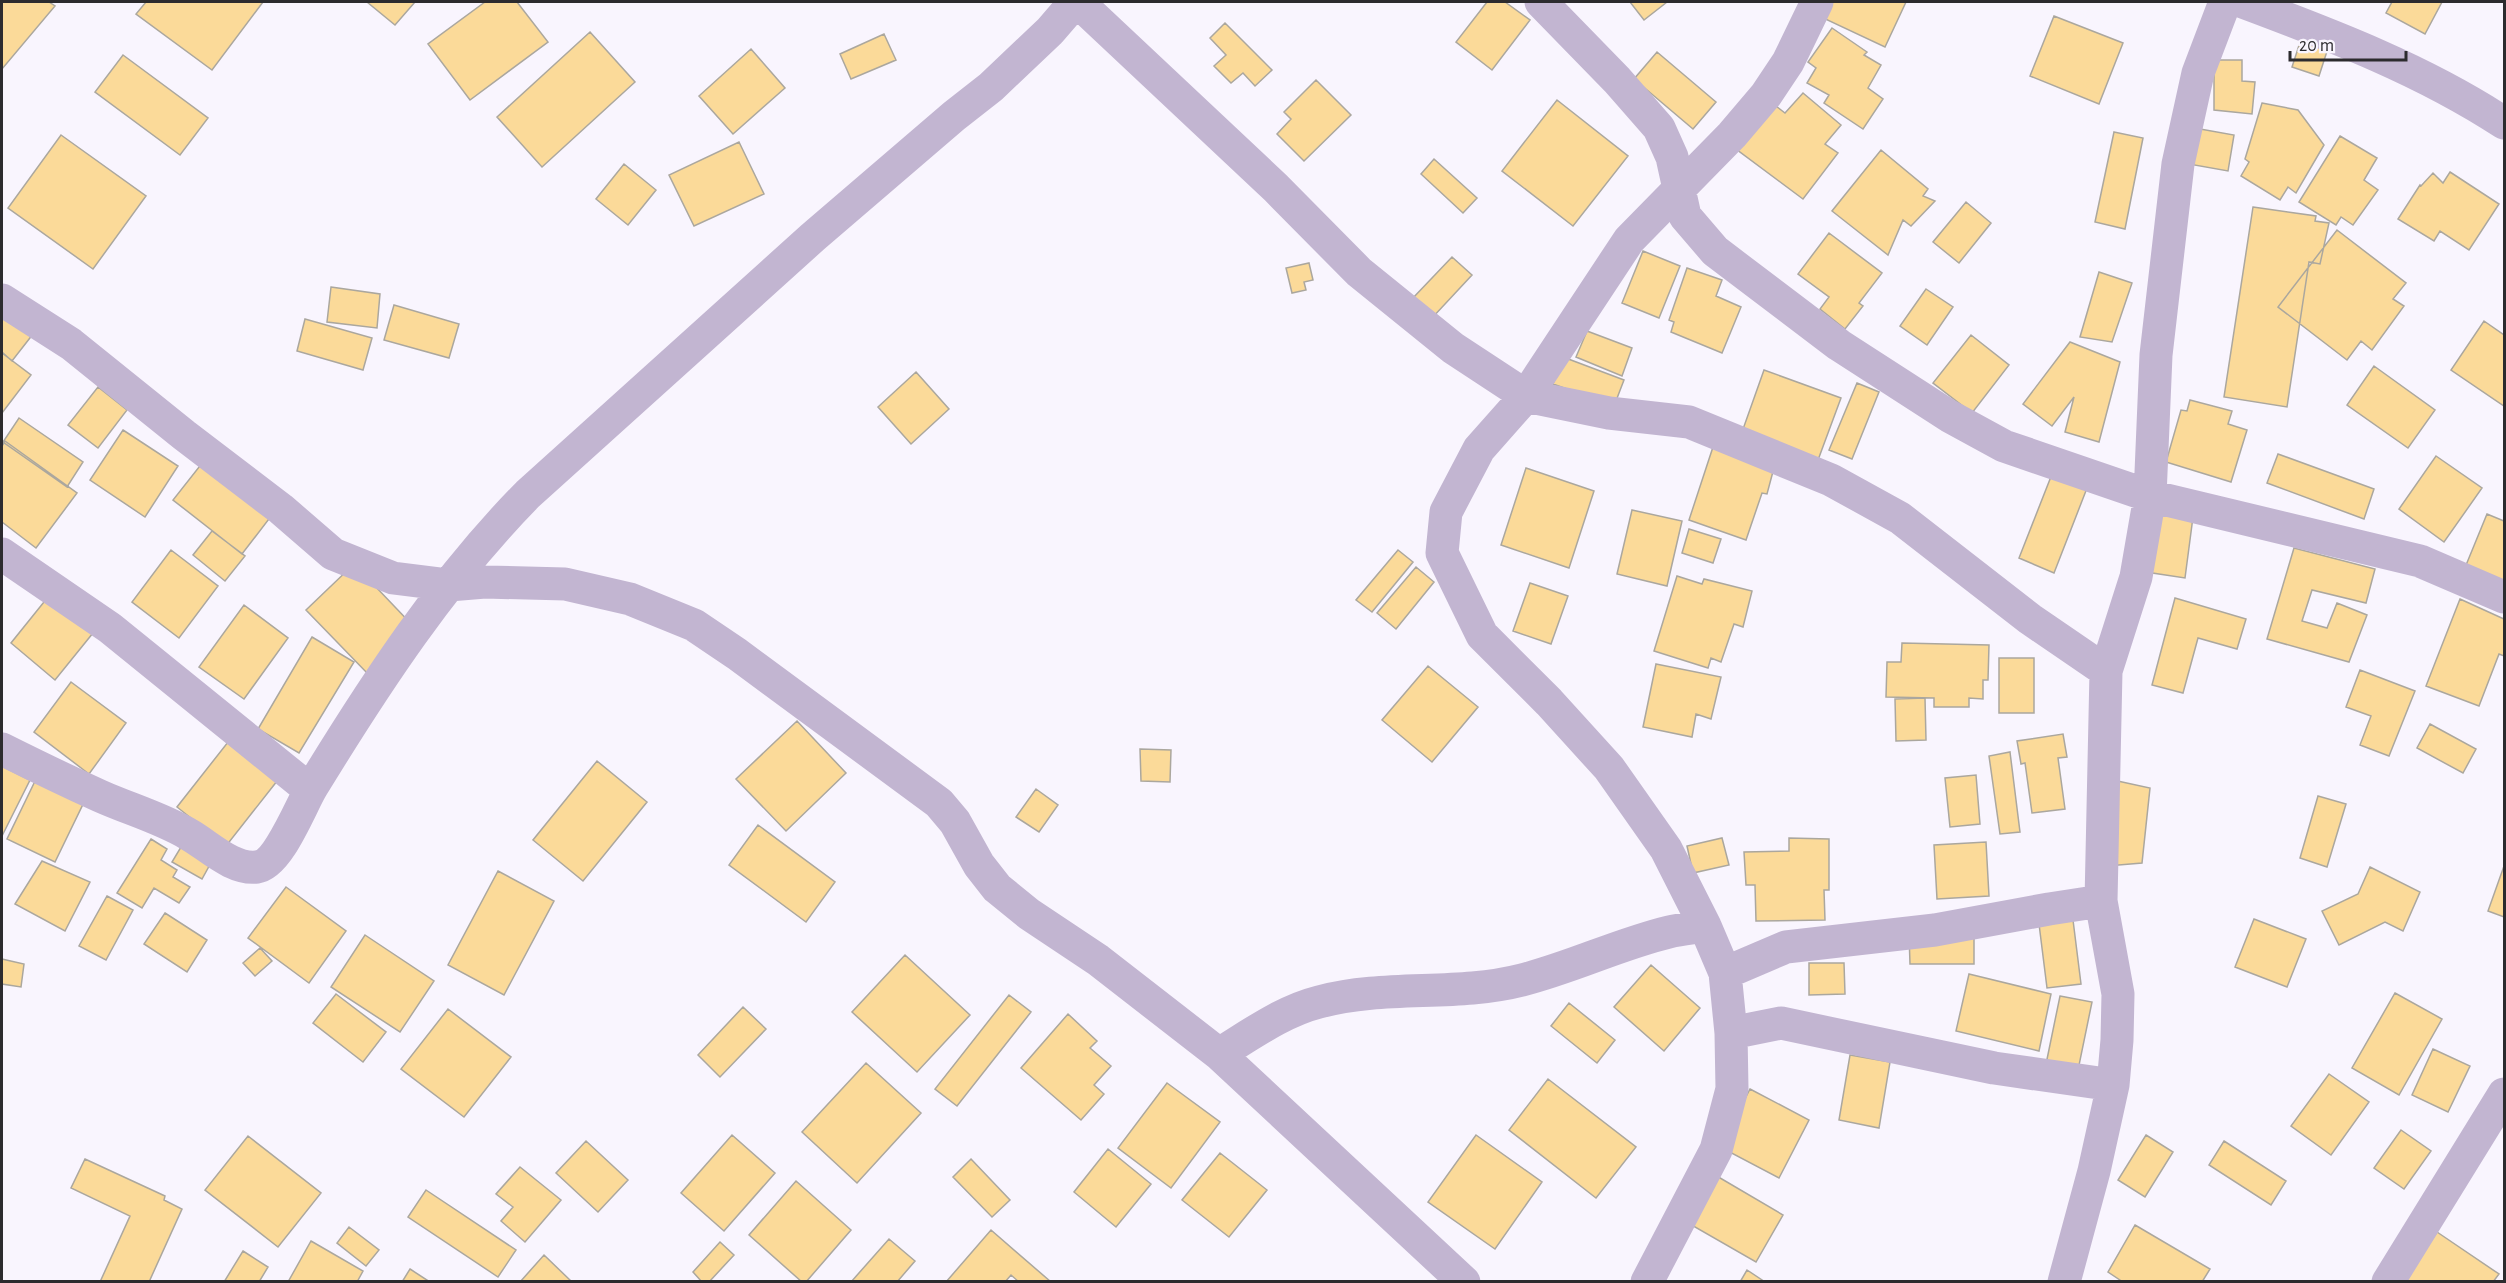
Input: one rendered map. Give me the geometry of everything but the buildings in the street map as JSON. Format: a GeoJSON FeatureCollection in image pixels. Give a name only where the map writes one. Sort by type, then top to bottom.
{"type":"FeatureCollection","features":[{"type":"Feature","properties":{"kind":"street"},"geometry":{"type":"LineString","coordinates":[[2,749],[99,796],[187,833],[231,861],[249,867],[264,865],[274,856],[310,790],[370,694],[496,525],[813,237],[991,87],[1077,2],[1276,188],[1359,272],[1453,348],[1526,396],[1610,413],[1689,422],[1831,480],[1900,518],[2030,619],[2106,671]]}},
{"type":"Feature","properties":{"kind":"street"},"geometry":{"type":"LineString","coordinates":[[1542,2],[1617,80],[1659,128],[1672,157],[1685,216],[1708,244],[1839,345],[1949,416],[2004,446],[2150,496],[2420,561],[2505,597]]}},
{"type":"Feature","properties":{"kind":"street"},"geometry":{"type":"LineString","coordinates":[[1647,1281],[1716,1150],[1732,1089],[1731,1033],[1725,973],[1705,926],[1666,849],[1609,768],[1549,702],[1482,635],[1442,553],[1446,512],[1479,449],[1526,396],[1629,240],[1732,135],[1766,95],[1788,62],[1817,2]]}},
{"type":"Feature","properties":{"kind":"street"},"geometry":{"type":"LineString","coordinates":[[2064,1281],[2094,1171],[2113,1085],[2118,994],[2101,901],[2106,671],[2136,577],[2150,496],[2156,355],[2178,164],[2198,73],[2225,2]]}},
{"type":"Feature","properties":{"kind":"street"},"geometry":{"type":"LineString","coordinates":[[2243,2],[2347,41],[2411,69],[2505,123]]}},
{"type":"Feature","properties":{"kind":"street"},"geometry":{"type":"LineString","coordinates":[[2,300],[71,344],[281,509],[333,554],[393,578],[450,585],[485,582],[565,584],[630,599],[694,625],[737,654],[939,803],[955,822],[979,865],[997,888],[1029,914],[1098,960],[1219,1054],[1464,1281]]}},
{"type":"Feature","properties":{"kind":"street"},"geometry":{"type":"LineString","coordinates":[[2,554],[110,628],[310,790]]}},
{"type":"Feature","properties":{"kind":"street"},"geometry":{"type":"LineString","coordinates":[[1725,973],[1786,947],[1935,930],[2101,901]]}},
{"type":"Feature","properties":{"kind":"street"},"geometry":{"type":"LineString","coordinates":[[1219,1054],[1272,1022],[1320,1002],[1394,991],[1456,991],[1520,981],[1580,964],[1670,931],[1705,926]]}},
{"type":"Feature","properties":{"kind":"street"},"geometry":{"type":"LineString","coordinates":[[1731,1033],[1781,1023],[1994,1068],[2113,1085]]}},
{"type":"Feature","properties":{"kind":"street"},"geometry":{"type":"LineString","coordinates":[[2388,1281],[2505,1094]]}}]}
